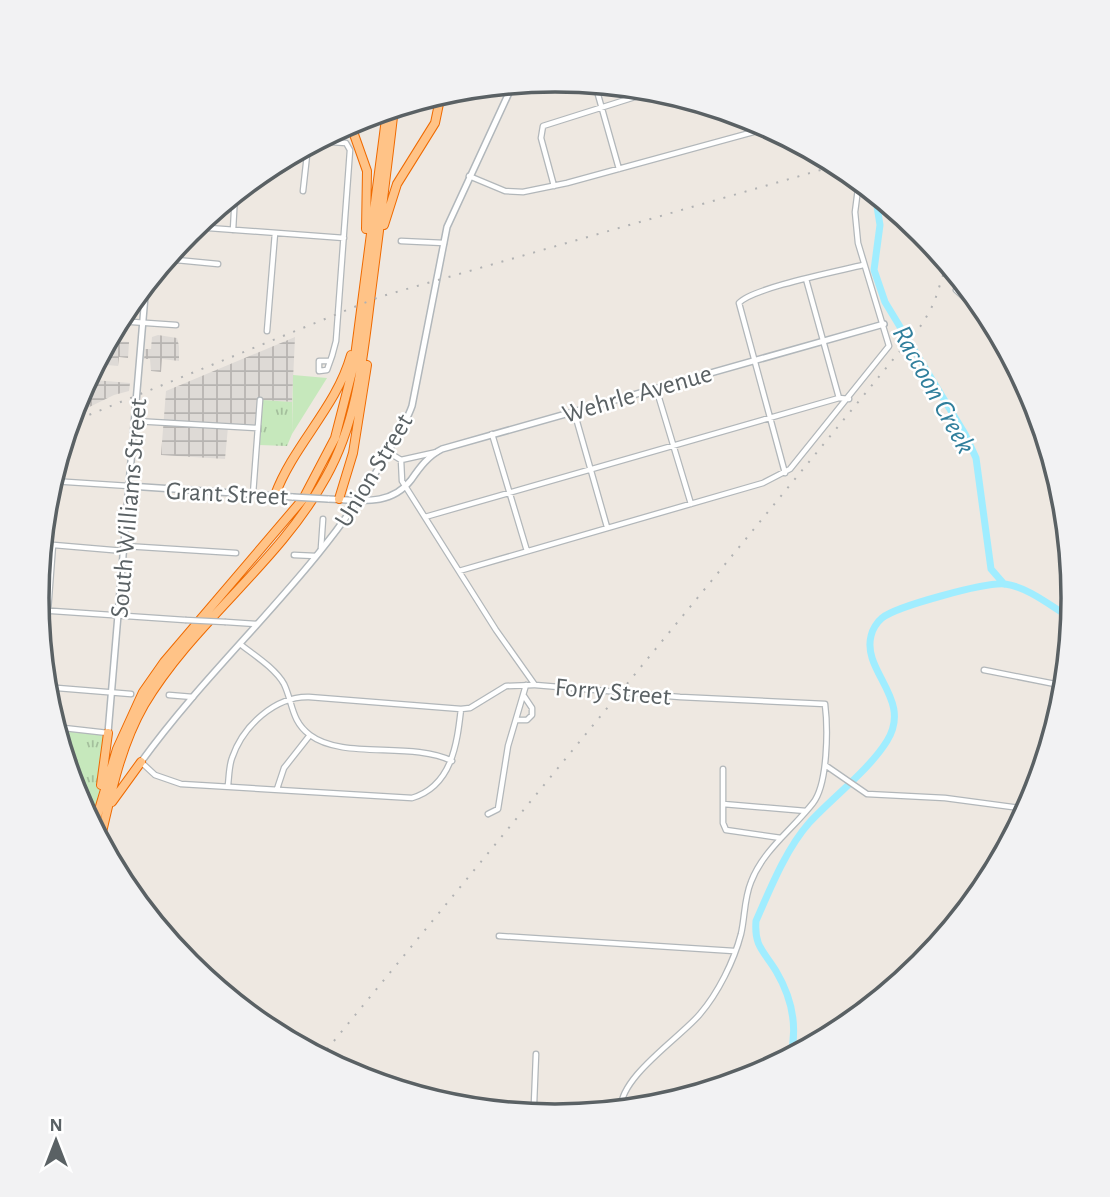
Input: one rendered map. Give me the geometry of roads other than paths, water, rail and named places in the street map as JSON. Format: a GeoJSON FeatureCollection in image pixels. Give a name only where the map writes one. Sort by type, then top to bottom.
{"type":"FeatureCollection","features":[{"type":"Feature","properties":{"kind":"highway"},"geometry":{"type":"LineString","coordinates":[[377,247],[382,242],[397,184],[435,123],[438,106]]}},
{"type":"Feature","properties":{"kind":"highway"},"geometry":{"type":"LineString","coordinates":[[100,820],[124,750],[155,688],[289,529],[327,477],[349,425],[364,348],[393,119]]}},
{"type":"Feature","properties":{"kind":"highway"},"geometry":{"type":"LineString","coordinates":[[100,820],[117,749],[143,692],[176,647],[296,508],[319,472],[343,415],[361,318],[386,122]]}},
{"type":"Feature","properties":{"kind":"highway"},"geometry":{"type":"LineString","coordinates":[[354,134],[367,171],[366,238],[369,251]]}},
{"type":"Feature","properties":{"kind":"highway"},"geometry":{"type":"LineString","coordinates":[[275,495],[294,453],[342,383],[361,318]]}},
{"type":"Feature","properties":{"kind":"highway"},"geometry":{"type":"LineString","coordinates":[[340,499],[356,440],[368,356],[364,348]]}},
{"type":"Feature","properties":{"kind":"highway"},"geometry":{"type":"LineString","coordinates":[[100,820],[108,733]]}},
{"type":"Feature","properties":{"kind":"highway"},"geometry":{"type":"LineString","coordinates":[[100,820],[141,762]]}},
{"type":"Feature","properties":{"kind":"street","name":"Union Street"},"geometry":{"type":"LineString","coordinates":[[141,762],[193,697],[316,556],[360,500],[388,452],[412,406],[451,217],[511,95]]}},
{"type":"Feature","properties":{"kind":"street"},"geometry":{"type":"LineString","coordinates":[[598,95],[619,169]]}},
{"type":"Feature","properties":{"kind":"street"},"geometry":{"type":"LineString","coordinates":[[554,186],[540,134],[543,126],[552,120],[630,98]]}},
{"type":"Feature","properties":{"kind":"street"},"geometry":{"type":"LineString","coordinates":[[469,176],[510,192],[554,186],[752,132]]}},
{"type":"Feature","properties":{"kind":"street"},"geometry":{"type":"LineString","coordinates":[[330,361],[336,341],[349,146],[338,142]]}},
{"type":"Feature","properties":{"kind":"street"},"geometry":{"type":"LineString","coordinates":[[303,191],[306,158]]}},
{"type":"Feature","properties":{"kind":"street"},"geometry":{"type":"LineString","coordinates":[[459,571],[763,483],[785,473],[886,353],[888,339],[863,265],[855,212],[857,193]]}},
{"type":"Feature","properties":{"kind":"street"},"geometry":{"type":"LineString","coordinates":[[233,230],[234,207]]}},
{"type":"Feature","properties":{"kind":"street"},"geometry":{"type":"LineString","coordinates":[[210,228],[344,238]]}},
{"type":"Feature","properties":{"kind":"street"},"geometry":{"type":"LineString","coordinates":[[267,331],[275,233]]}},
{"type":"Feature","properties":{"kind":"street"},"geometry":{"type":"LineString","coordinates":[[401,241],[444,243]]}},
{"type":"Feature","properties":{"kind":"street"},"geometry":{"type":"LineString","coordinates":[[179,260],[218,264]]}},
{"type":"Feature","properties":{"kind":"street"},"geometry":{"type":"LineString","coordinates":[[785,473],[739,305],[747,297],[863,265]]}},
{"type":"Feature","properties":{"kind":"street"},"geometry":{"type":"LineString","coordinates":[[806,279],[839,398]]}},
{"type":"Feature","properties":{"kind":"street","name":"South Williams Street"},"geometry":{"type":"LineString","coordinates":[[108,733],[145,303]]}},
{"type":"Feature","properties":{"kind":"street"},"geometry":{"type":"LineString","coordinates":[[131,322],[176,325]]}},
{"type":"Feature","properties":{"kind":"street","name":"Wehrle Avenue"},"geometry":{"type":"LineString","coordinates":[[405,487],[426,460],[437,452],[656,387],[884,324]]}},
{"type":"Feature","properties":{"kind":"street"},"geometry":{"type":"LineString","coordinates":[[656,387],[691,504]]}},
{"type":"Feature","properties":{"kind":"street"},"geometry":{"type":"LineString","coordinates":[[425,517],[839,398],[849,399]]}},
{"type":"Feature","properties":{"kind":"street"},"geometry":{"type":"LineString","coordinates":[[253,495],[260,400]]}},
{"type":"Feature","properties":{"kind":"street"},"geometry":{"type":"LineString","coordinates":[[573,411],[607,527]]}},
{"type":"Feature","properties":{"kind":"street"},"geometry":{"type":"LineString","coordinates":[[135,421],[258,428]]}},
{"type":"Feature","properties":{"kind":"street"},"geometry":{"type":"LineString","coordinates":[[492,434],[527,551]]}},
{"type":"Feature","properties":{"kind":"street"},"geometry":{"type":"LineString","coordinates":[[388,452],[401,460],[437,452]]}},
{"type":"Feature","properties":{"kind":"street"},"geometry":{"type":"LineString","coordinates":[[360,500],[388,498],[405,487],[401,478],[401,460]]}},
{"type":"Feature","properties":{"kind":"street","name":"Grant Street"},"geometry":{"type":"LineString","coordinates":[[63,482],[360,500]]}},
{"type":"Feature","properties":{"kind":"street","name":"Forry Street"},"geometry":{"type":"LineString","coordinates":[[405,487],[535,685],[680,697],[821,702],[825,707],[824,764]]}},
{"type":"Feature","properties":{"kind":"street"},"geometry":{"type":"LineString","coordinates":[[321,549],[323,519]]}},
{"type":"Feature","properties":{"kind":"street"},"geometry":{"type":"LineString","coordinates":[[49,598],[53,545],[236,553]]}},
{"type":"Feature","properties":{"kind":"street"},"geometry":{"type":"LineString","coordinates":[[294,555],[316,556]]}},
{"type":"Feature","properties":{"kind":"street"},"geometry":{"type":"LineString","coordinates":[[49,611],[257,624]]}},
{"type":"Feature","properties":{"kind":"street"},"geometry":{"type":"LineString","coordinates":[[240,644],[278,677],[294,717],[310,735],[331,745],[428,752],[452,761]]}},
{"type":"Feature","properties":{"kind":"street"},"geometry":{"type":"LineString","coordinates":[[984,670],[1053,684]]}},
{"type":"Feature","properties":{"kind":"street"},"geometry":{"type":"LineString","coordinates":[[488,814],[498,809],[504,762],[526,685]]}},
{"type":"Feature","properties":{"kind":"street"},"geometry":{"type":"LineString","coordinates":[[229,785],[231,762],[240,743],[271,707],[288,699],[309,697],[461,709],[470,708],[506,686],[535,685]]}},
{"type":"Feature","properties":{"kind":"street"},"geometry":{"type":"LineString","coordinates":[[57,688],[131,694]]}},
{"type":"Feature","properties":{"kind":"street"},"geometry":{"type":"LineString","coordinates":[[169,695],[193,697]]}},
{"type":"Feature","properties":{"kind":"street"},"geometry":{"type":"LineString","coordinates":[[517,720],[527,720],[532,715],[533,708],[524,696]]}},
{"type":"Feature","properties":{"kind":"street"},"geometry":{"type":"LineString","coordinates":[[141,762],[155,775],[168,781],[201,786],[229,785],[412,798],[433,786],[452,761],[458,744],[461,709]]}},
{"type":"Feature","properties":{"kind":"street"},"geometry":{"type":"LineString","coordinates":[[66,728],[108,733]]}},
{"type":"Feature","properties":{"kind":"street"},"geometry":{"type":"LineString","coordinates":[[277,789],[284,768],[310,735]]}},
{"type":"Feature","properties":{"kind":"street"},"geometry":{"type":"LineString","coordinates":[[824,764],[858,791],[873,795],[945,798],[1015,807]]}},
{"type":"Feature","properties":{"kind":"street"},"geometry":{"type":"LineString","coordinates":[[623,1100],[644,1067],[704,1009],[734,951],[741,932],[751,883],[759,866],[816,799],[824,764]]}},
{"type":"Feature","properties":{"kind":"street"},"geometry":{"type":"LineString","coordinates":[[723,769],[724,828],[734,832],[782,838]]}},
{"type":"Feature","properties":{"kind":"street"},"geometry":{"type":"LineString","coordinates":[[723,804],[806,811]]}},
{"type":"Feature","properties":{"kind":"street"},"geometry":{"type":"LineString","coordinates":[[499,936],[734,951]]}},
{"type":"Feature","properties":{"kind":"street"},"geometry":{"type":"LineString","coordinates":[[534,1103],[536,1054]]}},
{"type":"Feature","properties":{"kind":"waterway","name":"Raccoon Creek"},"geometry":{"type":"LineString","coordinates":[[877,209],[880,225],[874,270],[885,302],[965,434],[976,458],[991,569],[1004,584]]}},
{"type":"Feature","properties":{"kind":"waterway"},"geometry":{"type":"LineString","coordinates":[[792,1045],[790,1002],[782,981],[758,943],[756,921],[779,870],[801,833],[871,762],[887,741],[893,726],[894,712],[870,649],[875,626],[891,613],[922,601],[995,584],[1022,589],[1061,611]]}},
{"type":"Feature","properties":{"kind":"railway"},"geometry":{"type":"LineString","coordinates":[[83,417],[379,297],[823,169]]}},
{"type":"Feature","properties":{"kind":"railway"},"geometry":{"type":"LineString","coordinates":[[327,1050],[923,323],[934,303],[943,275]]}}]}
